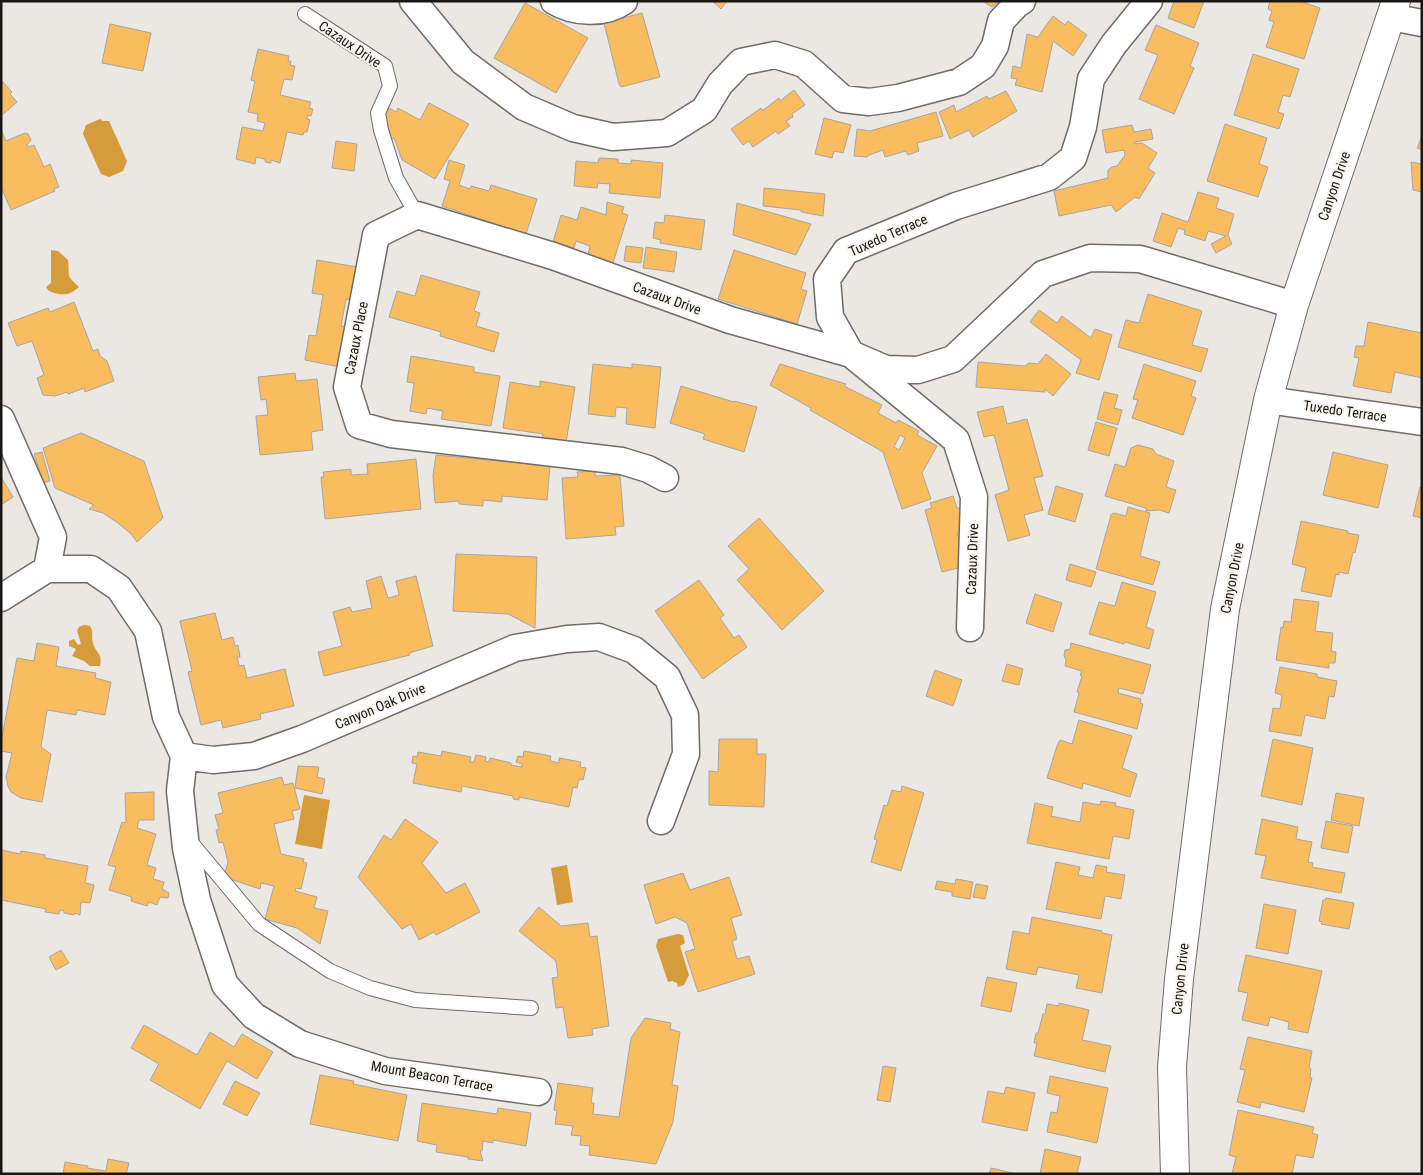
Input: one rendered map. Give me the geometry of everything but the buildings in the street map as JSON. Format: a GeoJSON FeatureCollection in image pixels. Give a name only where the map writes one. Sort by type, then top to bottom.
{"type":"FeatureCollection","features":[{"type":"Feature","properties":{"kind":"street"},"geometry":{"type":"LineString","coordinates":[[414,1],[463,62],[524,107],[573,128],[613,137],[667,133],[704,110],[720,84],[741,62],[776,55],[804,64],[843,99],[869,102],[898,98],[960,82],[983,66],[995,46],[1001,21],[1022,1]]}},
{"type":"Feature","properties":{"kind":"street"},"geometry":{"type":"LineString","coordinates":[[554,1],[590,12],[618,6],[624,1]]}},
{"type":"Feature","properties":{"kind":"street","name":"Tuxedo Terrace"},"geometry":{"type":"LineString","coordinates":[[851,354],[830,317],[827,279],[846,251],[956,206],[1049,177],[1073,158],[1083,127],[1091,78],[1114,44],[1149,1]]}},
{"type":"Feature","properties":{"kind":"street"},"geometry":{"type":"LineString","coordinates":[[1394,9],[1422,23]]}},
{"type":"Feature","properties":{"kind":"street","name":"Canyon Drive"},"geometry":{"type":"LineString","coordinates":[[1174,1174],[1172,1067],[1181,970],[1225,609],[1268,400],[1294,305],[1394,9]]}},
{"type":"Feature","properties":{"kind":"street","name":"Cazaux Drive"},"geometry":{"type":"LineString","coordinates":[[417,215],[553,256],[730,320],[851,354],[956,440],[974,497],[970,628]]}},
{"type":"Feature","properties":{"kind":"street","name":"Cazaux Place"},"geometry":{"type":"LineString","coordinates":[[417,215],[376,235],[347,387],[358,425],[391,434],[622,461],[648,469],[664,478]]}},
{"type":"Feature","properties":{"kind":"street"},"geometry":{"type":"LineString","coordinates":[[851,354],[886,369],[918,370],[953,359],[1043,274],[1090,258],[1140,259],[1294,305]]}},
{"type":"Feature","properties":{"kind":"street","name":"Tuxedo Terrace"},"geometry":{"type":"LineString","coordinates":[[1268,400],[1422,422]]}},
{"type":"Feature","properties":{"kind":"street"},"geometry":{"type":"LineString","coordinates":[[1,419],[53,537],[48,569]]}},
{"type":"Feature","properties":{"kind":"street"},"geometry":{"type":"LineString","coordinates":[[1,598],[48,569],[91,569],[119,588],[148,631],[166,717],[184,756]]}},
{"type":"Feature","properties":{"kind":"street","name":"Canyon Oak Drive"},"geometry":{"type":"LineString","coordinates":[[184,756],[213,760],[254,756],[302,739],[515,648],[567,638],[599,637],[634,650],[667,677],[685,715],[686,754],[661,821]]}},
{"type":"Feature","properties":{"kind":"street","name":"Mount Beacon Terrace"},"geometry":{"type":"LineString","coordinates":[[184,756],[180,792],[185,836],[197,900],[224,985],[254,1016],[300,1044],[385,1071],[538,1092]]}},
{"type":"Feature","properties":{"kind":"lane","name":"Cazaux Drive"},"geometry":{"type":"LineString","coordinates":[[305,14],[385,66],[390,86],[378,112],[396,178],[417,215]]}},
{"type":"Feature","properties":{"kind":"lane"},"geometry":{"type":"LineString","coordinates":[[185,836],[259,924],[330,971],[370,988],[415,1000],[531,1008]]}},
{"type":"Feature","properties":{"kind":"shaded area"},"geometry":{"type":"Polygon","coordinates":[[[100,119],[109,121],[127,161],[123,171],[109,177],[101,174],[83,134],[86,125],[100,119]]]}},
{"type":"Feature","properties":{"kind":"shaded area"},"geometry":{"type":"Polygon","coordinates":[[[51,250],[58,251],[68,260],[69,275],[79,287],[72,292],[58,294],[49,291],[46,287],[51,283],[51,250]]]}},
{"type":"Feature","properties":{"kind":"shaded area"},"geometry":{"type":"Polygon","coordinates":[[[85,625],[91,628],[92,641],[100,655],[100,666],[90,666],[72,656],[76,649],[69,646],[69,641],[74,639],[78,645],[81,644],[77,630],[80,626],[85,625]]]}},
{"type":"Feature","properties":{"kind":"shaded area"},"geometry":{"type":"Polygon","coordinates":[[[304,795],[330,800],[322,849],[295,844],[304,795]]]}},
{"type":"Feature","properties":{"kind":"shaded area"},"geometry":{"type":"Polygon","coordinates":[[[567,865],[573,902],[557,905],[551,868],[567,865]]]}},
{"type":"Feature","properties":{"kind":"shaded area"},"geometry":{"type":"Polygon","coordinates":[[[678,934],[683,935],[685,943],[680,946],[689,975],[684,985],[678,987],[677,983],[668,982],[656,946],[658,939],[678,934]]]}}]}
